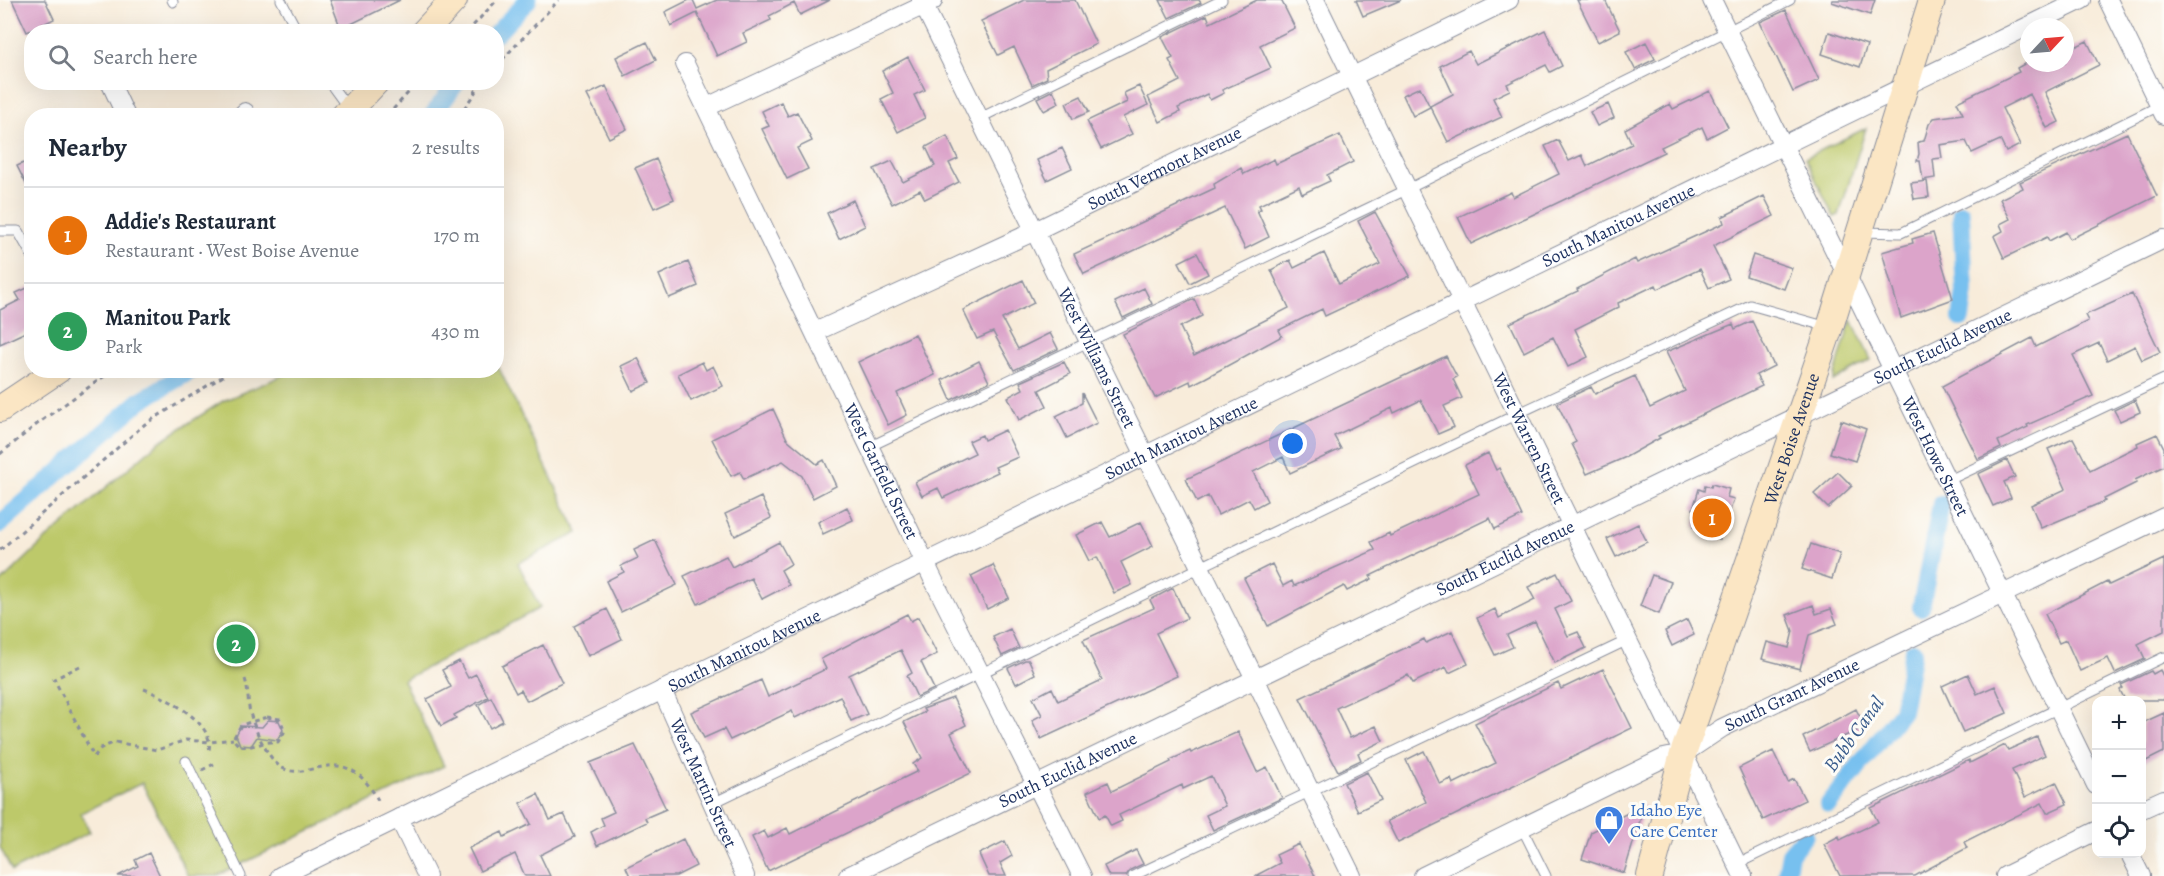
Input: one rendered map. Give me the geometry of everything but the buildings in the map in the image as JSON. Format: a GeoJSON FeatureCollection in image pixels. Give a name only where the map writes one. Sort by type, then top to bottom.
{"type":"FeatureCollection","features":[{"type":"Feature","properties":{"kind":"street"},"geometry":{"type":"LineString","coordinates":[[432,24],[454,0]]}},
{"type":"Feature","properties":{"kind":"street","name":"West Warren Street"},"geometry":{"type":"LineString","coordinates":[[1316,0],[1740,870]]}},
{"type":"Feature","properties":{"kind":"street","name":"South Vermont Avenue"},"geometry":{"type":"LineString","coordinates":[[815,332],[1035,231],[1509,0]]}},
{"type":"Feature","properties":{"kind":"street","name":"West Howe Street"},"geometry":{"type":"LineString","coordinates":[[1712,0],[2092,775]]}},
{"type":"Feature","properties":{"kind":"street","name":"West Boise Avenue"},"geometry":{"type":"LineString","coordinates":[[1650,876],[1683,754],[1771,506],[1799,414],[1830,327],[1932,0]]}},
{"type":"Feature","properties":{"kind":"street","name":"South Manitou Avenue"},"geometry":{"type":"LineString","coordinates":[[280,876],[2082,0]]}},
{"type":"Feature","properties":{"kind":"street"},"geometry":{"type":"LineString","coordinates":[[2108,0],[2163,108]]}},
{"type":"Feature","properties":{"kind":"street"},"geometry":{"type":"LineString","coordinates":[[707,107],[927,2]]}},
{"type":"Feature","properties":{"kind":"street","name":"West Williams Street"},"geometry":{"type":"LineString","coordinates":[[927,2],[980,118],[1352,876]]}},
{"type":"Feature","properties":{"kind":"street","name":"West Garfield Street"},"geometry":{"type":"LineString","coordinates":[[686,63],[925,563],[1082,876]]}},
{"type":"Feature","properties":{"kind":"street"},"geometry":{"type":"LineString","coordinates":[[114,90],[122,108]]}},
{"type":"Feature","properties":{"kind":"street"},"geometry":{"type":"LineString","coordinates":[[352,108],[369,90]]}},
{"type":"Feature","properties":{"kind":"street","name":"South Euclid Avenue"},"geometry":{"type":"LineString","coordinates":[[848,876],[1036,783],[2164,239]]}},
{"type":"Feature","properties":{"kind":"street"},"geometry":{"type":"LineString","coordinates":[[0,409],[46,378]]}},
{"type":"Feature","properties":{"kind":"street","name":"South Grant Avenue"},"geometry":{"type":"LineString","coordinates":[[1423,876],[1664,759],[1683,754],[1722,728],[2164,517]]}},
{"type":"Feature","properties":{"kind":"street","name":"West Martin Street"},"geometry":{"type":"LineString","coordinates":[[662,690],[744,876]]}},
{"type":"Feature","properties":{"kind":"street"},"geometry":{"type":"LineString","coordinates":[[2146,808],[2164,799]]}},
{"type":"Feature","properties":{"kind":"street"},"geometry":{"type":"LineString","coordinates":[[399,818],[427,876]]}},
{"type":"Feature","properties":{"kind":"street"},"geometry":{"type":"LineString","coordinates":[[2005,876],[2092,833]]}},
{"type":"Feature","properties":{"kind":"street"},"geometry":{"type":"LineString","coordinates":[[2132,858],[2141,876]]}},
{"type":"Feature","properties":{"kind":"lane"},"geometry":{"type":"LineString","coordinates":[[281,0],[294,24]]}},
{"type":"Feature","properties":{"kind":"lane"},"geometry":{"type":"LineString","coordinates":[[980,118],[1222,0]]}},
{"type":"Feature","properties":{"kind":"lane"},"geometry":{"type":"LineString","coordinates":[[871,446],[1408,189],[1790,0]]}},
{"type":"Feature","properties":{"kind":"lane"},"geometry":{"type":"LineString","coordinates":[[334,90],[344,108]]}},
{"type":"Feature","properties":{"kind":"lane"},"geometry":{"type":"LineString","coordinates":[[1860,232],[1900,233],[2163,108]]}},
{"type":"Feature","properties":{"kind":"lane"},"geometry":{"type":"LineString","coordinates":[[0,231],[14,229],[18,231],[24,242]]}},
{"type":"Feature","properties":{"kind":"lane"},"geometry":{"type":"LineString","coordinates":[[713,803],[1517,414],[1750,305],[1830,327]]}},
{"type":"Feature","properties":{"kind":"lane"},"geometry":{"type":"LineString","coordinates":[[1947,481],[2164,379]]}},
{"type":"Feature","properties":{"kind":"lane"},"geometry":{"type":"LineString","coordinates":[[1133,876],[1628,640]]}},
{"type":"Feature","properties":{"kind":"lane"},"geometry":{"type":"LineString","coordinates":[[1740,870],[2164,657]]}},
{"type":"Feature","properties":{"kind":"lane"},"geometry":{"type":"LineString","coordinates":[[186,761],[241,876]]}},
{"type":"Feature","properties":{"kind":"lane"},"geometry":{"type":"LineString","coordinates":[[1522,828],[1541,872],[1546,876]]}},
{"type":"Feature","properties":{"kind":"path"},"geometry":{"type":"LineString","coordinates":[[474,24],[497,0]]}},
{"type":"Feature","properties":{"kind":"path"},"geometry":{"type":"LineString","coordinates":[[504,58],[559,0]]}},
{"type":"Feature","properties":{"kind":"path"},"geometry":{"type":"LineString","coordinates":[[394,108],[411,90]]}},
{"type":"Feature","properties":{"kind":"path"},"geometry":{"type":"LineString","coordinates":[[464,108],[477,90]]}},
{"type":"Feature","properties":{"kind":"path"},"geometry":{"type":"LineString","coordinates":[[0,454],[41,421],[102,378]]}},
{"type":"Feature","properties":{"kind":"path"},"geometry":{"type":"LineString","coordinates":[[0,550],[145,424],[220,378]]}},
{"type":"Feature","properties":{"kind":"path"},"geometry":{"type":"LineString","coordinates":[[80,666],[54,679],[94,758],[101,748],[115,742],[157,750],[186,740],[210,742],[233,739]]}},
{"type":"Feature","properties":{"kind":"path"},"geometry":{"type":"LineString","coordinates":[[245,679],[254,722],[276,763],[284,768],[307,770],[331,765],[354,770],[378,800]]}},
{"type":"Feature","properties":{"kind":"path"},"geometry":{"type":"LineString","coordinates":[[144,689],[172,702],[203,727],[210,742],[209,750]]}},
{"type":"Feature","properties":{"kind":"path"},"geometry":{"type":"LineString","coordinates":[[267,717],[280,719],[285,731],[278,741],[263,742],[247,748],[239,746],[233,739],[241,725],[267,717]]}},
{"type":"Feature","properties":{"kind":"green space"},"geometry":{"type":"Polygon","coordinates":[[[1866,128],[1839,215],[1834,217],[1805,158],[1866,128]]]}},
{"type":"Feature","properties":{"kind":"green space"},"geometry":{"type":"Polygon","coordinates":[[[1852,320],[1871,360],[1833,381],[1850,323],[1852,320]]]}},
{"type":"Feature","properties":{"kind":"green space"},"geometry":{"type":"Polygon","coordinates":[[[277,378],[504,378],[578,533],[518,563],[540,608],[403,680],[444,766],[217,876],[188,876],[142,783],[81,813],[90,832],[12,871],[0,847],[0,583],[45,540],[159,442],[223,401],[277,378]]]}},
{"type":"Feature","properties":{"kind":"waterway"},"geometry":{"type":"LineString","coordinates":[[504,26],[528,0]]}},
{"type":"Feature","properties":{"kind":"waterway"},"geometry":{"type":"LineString","coordinates":[[438,108],[451,90]]}},
{"type":"Feature","properties":{"kind":"waterway","name":"Bubb Canal"},"geometry":{"type":"LineString","coordinates":[[1961,213],[1965,291],[1961,318]]}},
{"type":"Feature","properties":{"kind":"waterway"},"geometry":{"type":"LineString","coordinates":[[0,524],[141,400],[178,378]]}},
{"type":"Feature","properties":{"kind":"waterway","name":"Bubb Canal"},"geometry":{"type":"LineString","coordinates":[[1921,607],[1941,504]]}},
{"type":"Feature","properties":{"kind":"waterway","name":"Bubb Canal"},"geometry":{"type":"LineString","coordinates":[[1829,804],[1902,711],[1913,651]]}},
{"type":"Feature","properties":{"kind":"waterway","name":"Bubb Canal"},"geometry":{"type":"LineString","coordinates":[[1786,876],[1790,854],[1805,835]]}},
{"type":"Feature","properties":{"kind":"place","name":"Addie's Restaurant"},"geometry":{"type":"Point","coordinates":[1712,518]}},
{"type":"Feature","properties":{"kind":"place","name":"Manitou Park"},"geometry":{"type":"Point","coordinates":[236,644]}},
{"type":"Feature","properties":{"kind":"place","name":"Idaho Eye Care Center"},"geometry":{"type":"Point","coordinates":[1609,846]}}]}
